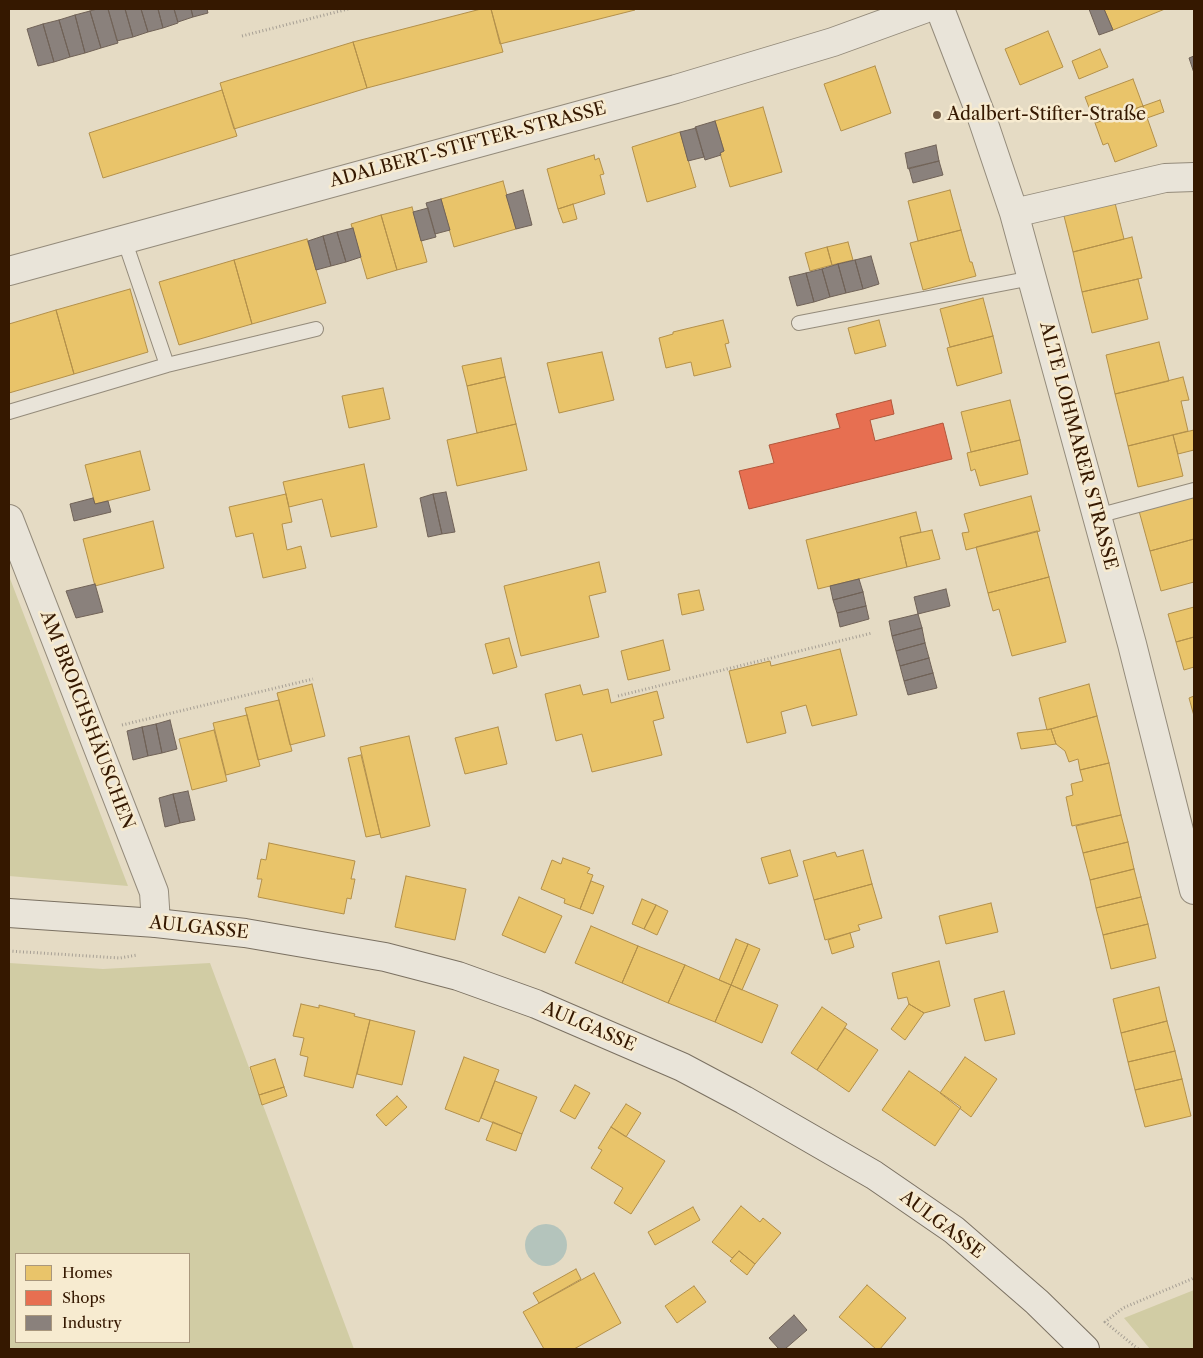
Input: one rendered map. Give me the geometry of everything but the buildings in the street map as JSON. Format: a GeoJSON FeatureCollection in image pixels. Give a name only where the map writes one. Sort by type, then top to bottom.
{"type":"FeatureCollection","features":[{"type":"Feature","properties":{"kind":"street","name":"ADALBERT-STIFTER-STRASSE"},"geometry":{"type":"LineString","coordinates":[[9,271],[676,89],[833,42],[924,9]]}},
{"type":"Feature","properties":{"kind":"street","name":"ALTE LOHMARER STRASSE"},"geometry":{"type":"LineString","coordinates":[[940,9],[981,115],[1014,213],[1097,516],[1194,890]]}},
{"type":"Feature","properties":{"kind":"street"},"geometry":{"type":"LineString","coordinates":[[1014,213],[1166,178],[1194,177]]}},
{"type":"Feature","properties":{"kind":"street","name":"AM BROICHSHÄUSCHEN"},"geometry":{"type":"LineString","coordinates":[[9,519],[154,892],[156,923]]}},
{"type":"Feature","properties":{"kind":"street","name":"AULGASSE"},"geometry":{"type":"LineString","coordinates":[[9,913],[156,923],[245,933],[385,957],[449,974],[536,1004],[682,1067],[744,1100],[874,1175],[954,1230],[1037,1302],[1085,1349]]}},
{"type":"Feature","properties":{"kind":"lane"},"geometry":{"type":"LineString","coordinates":[[124,239],[167,365]]}},
{"type":"Feature","properties":{"kind":"lane"},"geometry":{"type":"LineString","coordinates":[[799,323],[1032,278]]}},
{"type":"Feature","properties":{"kind":"lane"},"geometry":{"type":"LineString","coordinates":[[9,412],[167,365],[316,329]]}},
{"type":"Feature","properties":{"kind":"lane"},"geometry":{"type":"LineString","coordinates":[[1097,516],[1194,490]]}},
{"type":"Feature","properties":{"kind":"path"},"geometry":{"type":"LineString","coordinates":[[242,36],[348,9]]}},
{"type":"Feature","properties":{"kind":"path"},"geometry":{"type":"LineString","coordinates":[[618,696],[872,633]]}},
{"type":"Feature","properties":{"kind":"path"},"geometry":{"type":"LineString","coordinates":[[92,732],[313,679]]}},
{"type":"Feature","properties":{"kind":"path"},"geometry":{"type":"LineString","coordinates":[[9,951],[120,958],[142,955]]}},
{"type":"Feature","properties":{"kind":"path"},"geometry":{"type":"LineString","coordinates":[[1138,1349],[1105,1322],[1124,1308],[1194,1278]]}},
{"type":"Feature","properties":{"kind":"shaded area"},"geometry":{"type":"Polygon","coordinates":[[[9,576],[128,886],[9,876],[9,576]]]}},
{"type":"Feature","properties":{"kind":"shaded area"},"geometry":{"type":"Polygon","coordinates":[[[9,963],[103,969],[210,963],[354,1349],[9,1349],[9,963]]]}},
{"type":"Feature","properties":{"kind":"shaded area"},"geometry":{"type":"Polygon","coordinates":[[[546,1224],[561,1230],[567,1245],[561,1260],[546,1266],[531,1260],[525,1245],[531,1230],[546,1224]]]}},
{"type":"Feature","properties":{"kind":"shaded area"},"geometry":{"type":"Polygon","coordinates":[[[1194,1290],[1194,1349],[1150,1349],[1124,1318],[1194,1290]]]}},
{"type":"Feature","properties":{"kind":"place","name":"Adalbert-Stifter-Straße"},"geometry":{"type":"Point","coordinates":[937,115]}}]}
